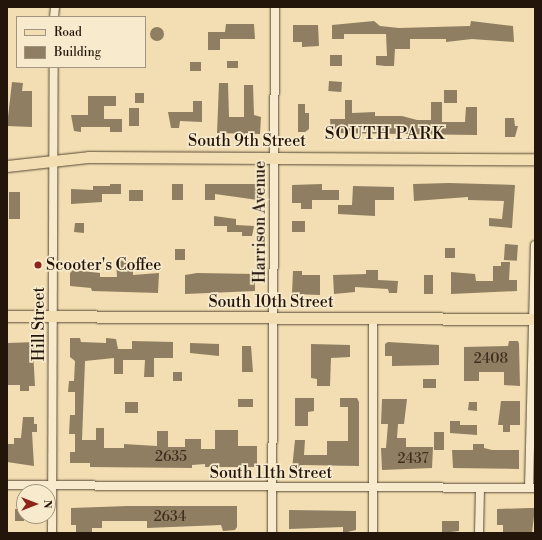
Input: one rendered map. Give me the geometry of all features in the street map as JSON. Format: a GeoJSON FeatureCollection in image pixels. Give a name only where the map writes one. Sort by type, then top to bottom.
{"type":"FeatureCollection","features":[{"type":"Feature","properties":{"kind":"main road","name":"South 9th Street"},"geometry":{"type":"LineString","coordinates":[[7,166],[54,159],[535,159]]}},
{"type":"Feature","properties":{"kind":"main road","name":"South 10th Street"},"geometry":{"type":"LineString","coordinates":[[7,316],[534,319]]}},
{"type":"Feature","properties":{"kind":"street","name":"Harrison Avenue"},"geometry":{"type":"LineString","coordinates":[[272,533],[275,7]]}},
{"type":"Feature","properties":{"kind":"street","name":"Hill Street"},"geometry":{"type":"LineString","coordinates":[[52,484],[54,68]]}},
{"type":"Feature","properties":{"kind":"street"},"geometry":{"type":"LineString","coordinates":[[532,488],[535,245]]}},
{"type":"Feature","properties":{"kind":"street"},"geometry":{"type":"LineString","coordinates":[[373,318],[373,533]]}},
{"type":"Feature","properties":{"kind":"street","name":"South 11th Street"},"geometry":{"type":"LineString","coordinates":[[56,486],[532,488]]}},
{"type":"Feature","properties":{"kind":"street"},"geometry":{"type":"LineString","coordinates":[[480,488],[480,533]]}},
{"type":"Feature","properties":{"kind":"building"},"geometry":{"type":"Polygon","coordinates":[[[374,21],[380,26],[399,28],[470,26],[471,21],[513,26],[514,42],[472,39],[446,42],[446,39],[410,39],[410,49],[395,49],[394,66],[385,66],[376,65],[376,56],[387,56],[386,34],[344,34],[344,39],[332,39],[332,25],[374,21]]]}},
{"type":"Feature","properties":{"kind":"building"},"geometry":{"type":"Polygon","coordinates":[[[226,24],[254,24],[255,39],[220,39],[220,50],[208,50],[208,32],[225,32],[226,24]]]}},
{"type":"Feature","properties":{"kind":"building"},"geometry":{"type":"Polygon","coordinates":[[[293,25],[318,25],[319,46],[302,47],[302,42],[293,42],[293,25]]]}},
{"type":"Feature","properties":{"kind":"building"},"geometry":{"type":"Polygon","coordinates":[[[154,27],[160,27],[164,31],[164,37],[160,41],[154,41],[150,37],[150,31],[154,27]]]}},
{"type":"Feature","properties":{"kind":"building"},"geometry":{"type":"Polygon","coordinates":[[[330,55],[342,55],[342,66],[330,66],[330,55]]]}},
{"type":"Feature","properties":{"kind":"building"},"geometry":{"type":"Polygon","coordinates":[[[227,61],[238,61],[238,68],[227,68],[227,61]]]}},
{"type":"Feature","properties":{"kind":"building"},"geometry":{"type":"Polygon","coordinates":[[[190,62],[201,62],[201,71],[190,71],[190,62]]]}},
{"type":"Feature","properties":{"kind":"building"},"geometry":{"type":"Polygon","coordinates":[[[329,81],[342,82],[341,92],[328,91],[329,81]]]}},
{"type":"Feature","properties":{"kind":"building"},"geometry":{"type":"Polygon","coordinates":[[[12,82],[23,83],[22,91],[32,91],[32,127],[7,126],[12,82]]]}},
{"type":"Feature","properties":{"kind":"building"},"geometry":{"type":"Polygon","coordinates":[[[219,83],[228,83],[229,117],[244,117],[244,85],[253,85],[254,115],[261,117],[260,134],[217,133],[219,83]]]}},
{"type":"Feature","properties":{"kind":"building"},"geometry":{"type":"Polygon","coordinates":[[[444,90],[457,90],[457,103],[444,103],[444,90]]]}},
{"type":"Feature","properties":{"kind":"building"},"geometry":{"type":"Polygon","coordinates":[[[135,93],[144,93],[144,103],[135,103],[135,93]]]}},
{"type":"Feature","properties":{"kind":"building"},"geometry":{"type":"Polygon","coordinates":[[[88,96],[116,96],[116,106],[104,106],[104,119],[122,119],[122,132],[110,132],[110,127],[81,127],[81,132],[74,131],[71,115],[88,115],[88,96]]]}},
{"type":"Feature","properties":{"kind":"building"},"geometry":{"type":"Polygon","coordinates":[[[345,100],[352,100],[352,113],[375,112],[375,116],[402,116],[417,120],[431,120],[431,102],[442,102],[442,122],[465,122],[466,107],[477,107],[477,135],[331,133],[330,119],[345,119],[345,100]]]}},
{"type":"Feature","properties":{"kind":"building"},"geometry":{"type":"Polygon","coordinates":[[[193,101],[202,101],[202,122],[180,121],[179,128],[171,128],[168,112],[193,112],[193,101]]]}},
{"type":"Feature","properties":{"kind":"building"},"geometry":{"type":"Polygon","coordinates":[[[298,104],[305,104],[305,113],[309,113],[309,129],[305,132],[298,132],[298,104]]]}},
{"type":"Feature","properties":{"kind":"building"},"geometry":{"type":"Polygon","coordinates":[[[129,108],[139,108],[139,126],[129,126],[129,108]]]}},
{"type":"Feature","properties":{"kind":"building"},"geometry":{"type":"Polygon","coordinates":[[[505,118],[514,118],[515,126],[518,126],[515,137],[505,137],[505,118]]]}},
{"type":"Feature","properties":{"kind":"building"},"geometry":{"type":"Polygon","coordinates":[[[449,183],[515,185],[512,228],[489,226],[489,218],[502,219],[504,201],[468,200],[468,197],[414,201],[413,184],[449,183]]]}},
{"type":"Feature","properties":{"kind":"building"},"geometry":{"type":"Polygon","coordinates":[[[110,184],[121,184],[121,194],[102,194],[102,202],[71,204],[71,189],[93,190],[93,186],[110,186],[110,184]]]}},
{"type":"Feature","properties":{"kind":"building"},"geometry":{"type":"Polygon","coordinates":[[[172,184],[183,184],[183,200],[172,200],[172,184]]]}},
{"type":"Feature","properties":{"kind":"building"},"geometry":{"type":"Polygon","coordinates":[[[205,184],[259,184],[259,195],[257,200],[215,194],[215,200],[205,200],[205,184]]]}},
{"type":"Feature","properties":{"kind":"building"},"geometry":{"type":"Polygon","coordinates":[[[322,184],[322,190],[339,190],[339,200],[312,200],[312,209],[301,209],[301,203],[292,203],[292,185],[322,184]]]}},
{"type":"Feature","properties":{"kind":"building"},"geometry":{"type":"Polygon","coordinates":[[[353,186],[394,187],[394,200],[375,200],[375,216],[338,214],[338,205],[352,205],[353,186]]]}},
{"type":"Feature","properties":{"kind":"building"},"geometry":{"type":"Polygon","coordinates":[[[129,190],[143,190],[143,201],[129,201],[129,190]]]}},
{"type":"Feature","properties":{"kind":"building"},"geometry":{"type":"Polygon","coordinates":[[[9,192],[20,192],[20,219],[9,219],[9,192]]]}},
{"type":"Feature","properties":{"kind":"building"},"geometry":{"type":"Polygon","coordinates":[[[214,216],[236,219],[236,225],[254,226],[252,236],[242,236],[242,232],[227,232],[227,226],[214,226],[214,216]]]}},
{"type":"Feature","properties":{"kind":"building"},"geometry":{"type":"Polygon","coordinates":[[[292,221],[305,221],[305,232],[292,232],[292,221]]]}},
{"type":"Feature","properties":{"kind":"building"},"geometry":{"type":"Polygon","coordinates":[[[75,223],[84,223],[84,233],[74,232],[75,223]]]}},
{"type":"Feature","properties":{"kind":"building"},"geometry":{"type":"Polygon","coordinates":[[[505,244],[518,245],[517,261],[504,260],[505,244]]]}},
{"type":"Feature","properties":{"kind":"building"},"geometry":{"type":"Polygon","coordinates":[[[445,248],[455,248],[455,258],[445,258],[445,248]]]}},
{"type":"Feature","properties":{"kind":"building"},"geometry":{"type":"Polygon","coordinates":[[[175,249],[185,249],[185,260],[175,260],[175,249]]]}},
{"type":"Feature","properties":{"kind":"building"},"geometry":{"type":"Polygon","coordinates":[[[116,260],[133,262],[133,275],[159,273],[158,293],[92,291],[91,288],[70,286],[70,273],[73,270],[100,273],[100,277],[117,277],[116,260]]]}},
{"type":"Feature","properties":{"kind":"building"},"geometry":{"type":"Polygon","coordinates":[[[501,262],[510,262],[509,280],[517,280],[517,291],[451,294],[451,272],[475,274],[476,281],[493,281],[493,266],[501,266],[501,262]]]}},
{"type":"Feature","properties":{"kind":"building"},"geometry":{"type":"Polygon","coordinates":[[[366,270],[378,270],[378,280],[398,281],[397,293],[389,293],[388,289],[355,287],[355,292],[334,294],[333,275],[366,274],[366,270]]]}},
{"type":"Feature","properties":{"kind":"building"},"geometry":{"type":"Polygon","coordinates":[[[293,271],[302,271],[302,275],[320,275],[320,295],[292,294],[293,271]]]}},
{"type":"Feature","properties":{"kind":"building"},"geometry":{"type":"Polygon","coordinates":[[[197,273],[255,274],[255,291],[185,294],[185,275],[197,273]]]}},
{"type":"Feature","properties":{"kind":"building"},"geometry":{"type":"Polygon","coordinates":[[[424,275],[433,275],[433,294],[424,294],[424,275]]]}},
{"type":"Feature","properties":{"kind":"building"},"geometry":{"type":"Polygon","coordinates":[[[70,338],[80,338],[81,342],[106,343],[106,338],[116,339],[118,349],[132,349],[132,341],[173,342],[173,358],[154,358],[154,377],[144,377],[145,360],[123,360],[123,374],[114,374],[114,358],[85,361],[82,440],[96,440],[96,428],[104,428],[104,448],[124,448],[124,444],[157,446],[157,431],[168,431],[168,447],[185,447],[185,439],[201,439],[201,449],[215,449],[215,430],[238,430],[238,446],[257,446],[257,467],[205,467],[205,464],[192,465],[192,468],[90,467],[90,463],[70,463],[70,452],[75,452],[75,434],[69,434],[70,415],[75,415],[75,392],[68,392],[69,381],[74,381],[75,361],[70,357],[70,338]]]}},
{"type":"Feature","properties":{"kind":"building"},"geometry":{"type":"Polygon","coordinates":[[[509,341],[518,341],[519,344],[520,386],[504,385],[504,372],[479,372],[479,381],[464,381],[464,347],[508,346],[509,341]]]}},
{"type":"Feature","properties":{"kind":"building"},"geometry":{"type":"Polygon","coordinates":[[[37,342],[37,351],[33,351],[35,386],[29,386],[29,391],[20,391],[20,385],[7,385],[7,343],[37,342]]]}},
{"type":"Feature","properties":{"kind":"building"},"geometry":{"type":"Polygon","coordinates":[[[388,342],[439,345],[439,365],[392,366],[392,356],[385,356],[385,344],[388,342]]]}},
{"type":"Feature","properties":{"kind":"building"},"geometry":{"type":"Polygon","coordinates":[[[190,343],[219,344],[219,356],[190,353],[190,343]]]}},
{"type":"Feature","properties":{"kind":"building"},"geometry":{"type":"Polygon","coordinates":[[[311,344],[350,345],[350,357],[331,358],[330,386],[317,386],[317,379],[311,378],[311,344]]]}},
{"type":"Feature","properties":{"kind":"building"},"geometry":{"type":"Polygon","coordinates":[[[242,346],[251,346],[253,372],[242,372],[242,346]]]}},
{"type":"Feature","properties":{"kind":"building"},"geometry":{"type":"Polygon","coordinates":[[[173,372],[182,372],[182,381],[173,381],[173,372]]]}},
{"type":"Feature","properties":{"kind":"building"},"geometry":{"type":"Polygon","coordinates":[[[423,379],[436,379],[436,388],[423,388],[423,379]]]}},
{"type":"Feature","properties":{"kind":"building"},"geometry":{"type":"Polygon","coordinates":[[[295,398],[314,398],[314,411],[308,412],[308,426],[295,426],[295,398]]]}},
{"type":"Feature","properties":{"kind":"building"},"geometry":{"type":"Polygon","coordinates":[[[340,398],[357,398],[359,402],[359,466],[303,465],[299,470],[292,469],[295,440],[305,440],[304,455],[327,455],[327,441],[348,441],[348,407],[340,407],[340,398]]]}},
{"type":"Feature","properties":{"kind":"building"},"geometry":{"type":"Polygon","coordinates":[[[238,399],[253,399],[253,407],[238,407],[238,399]]]}},
{"type":"Feature","properties":{"kind":"building"},"geometry":{"type":"Polygon","coordinates":[[[382,399],[407,399],[404,424],[398,424],[397,438],[406,438],[406,447],[433,447],[432,468],[382,470],[381,448],[386,448],[388,424],[381,424],[382,399]]]}},
{"type":"Feature","properties":{"kind":"building"},"geometry":{"type":"Polygon","coordinates":[[[501,401],[520,401],[520,425],[510,425],[510,432],[503,432],[503,425],[498,425],[501,401]]]}},
{"type":"Feature","properties":{"kind":"building"},"geometry":{"type":"Polygon","coordinates":[[[125,402],[138,402],[138,413],[125,413],[125,402]]]}},
{"type":"Feature","properties":{"kind":"building"},"geometry":{"type":"Polygon","coordinates":[[[469,402],[477,402],[477,411],[468,410],[469,402]]]}},
{"type":"Feature","properties":{"kind":"building"},"geometry":{"type":"Polygon","coordinates":[[[23,417],[34,417],[34,424],[37,424],[37,432],[32,432],[34,466],[7,462],[7,444],[14,444],[14,438],[21,438],[23,417]]]}},
{"type":"Feature","properties":{"kind":"building"},"geometry":{"type":"Polygon","coordinates":[[[450,421],[460,421],[460,425],[477,425],[477,435],[450,433],[450,421]]]}},
{"type":"Feature","properties":{"kind":"building"},"geometry":{"type":"Polygon","coordinates":[[[434,432],[444,432],[444,450],[434,450],[434,432]]]}},
{"type":"Feature","properties":{"kind":"building"},"geometry":{"type":"Polygon","coordinates":[[[473,444],[484,444],[484,448],[492,450],[519,450],[519,469],[453,468],[452,450],[473,450],[473,444]]]}},
{"type":"Feature","properties":{"kind":"building"},"geometry":{"type":"Polygon","coordinates":[[[128,506],[237,506],[237,527],[235,530],[223,531],[221,525],[147,528],[147,521],[102,521],[102,528],[92,528],[92,533],[76,533],[76,525],[71,525],[71,508],[128,506]]]}},
{"type":"Feature","properties":{"kind":"building"},"geometry":{"type":"Polygon","coordinates":[[[535,508],[532,533],[503,533],[503,525],[497,525],[497,509],[535,508]]]}},
{"type":"Feature","properties":{"kind":"building"},"geometry":{"type":"Polygon","coordinates":[[[15,509],[16,509],[16,521],[15,509]]]}},
{"type":"Feature","properties":{"kind":"building"},"geometry":{"type":"Polygon","coordinates":[[[289,510],[356,511],[356,530],[343,533],[343,527],[289,529],[289,510]]]}},
{"type":"Feature","properties":{"kind":"building"},"geometry":{"type":"Polygon","coordinates":[[[442,521],[459,521],[459,531],[442,533],[442,521]]]}},
{"type":"Feature","properties":{"kind":"place","name":"Scooter's Coffee"},"geometry":{"type":"Point","coordinates":[38,265]}},
{"type":"Feature","properties":{"kind":"district","name":"SOUTH PARK"},"geometry":{"type":"Point","coordinates":[385,135]}}]}
